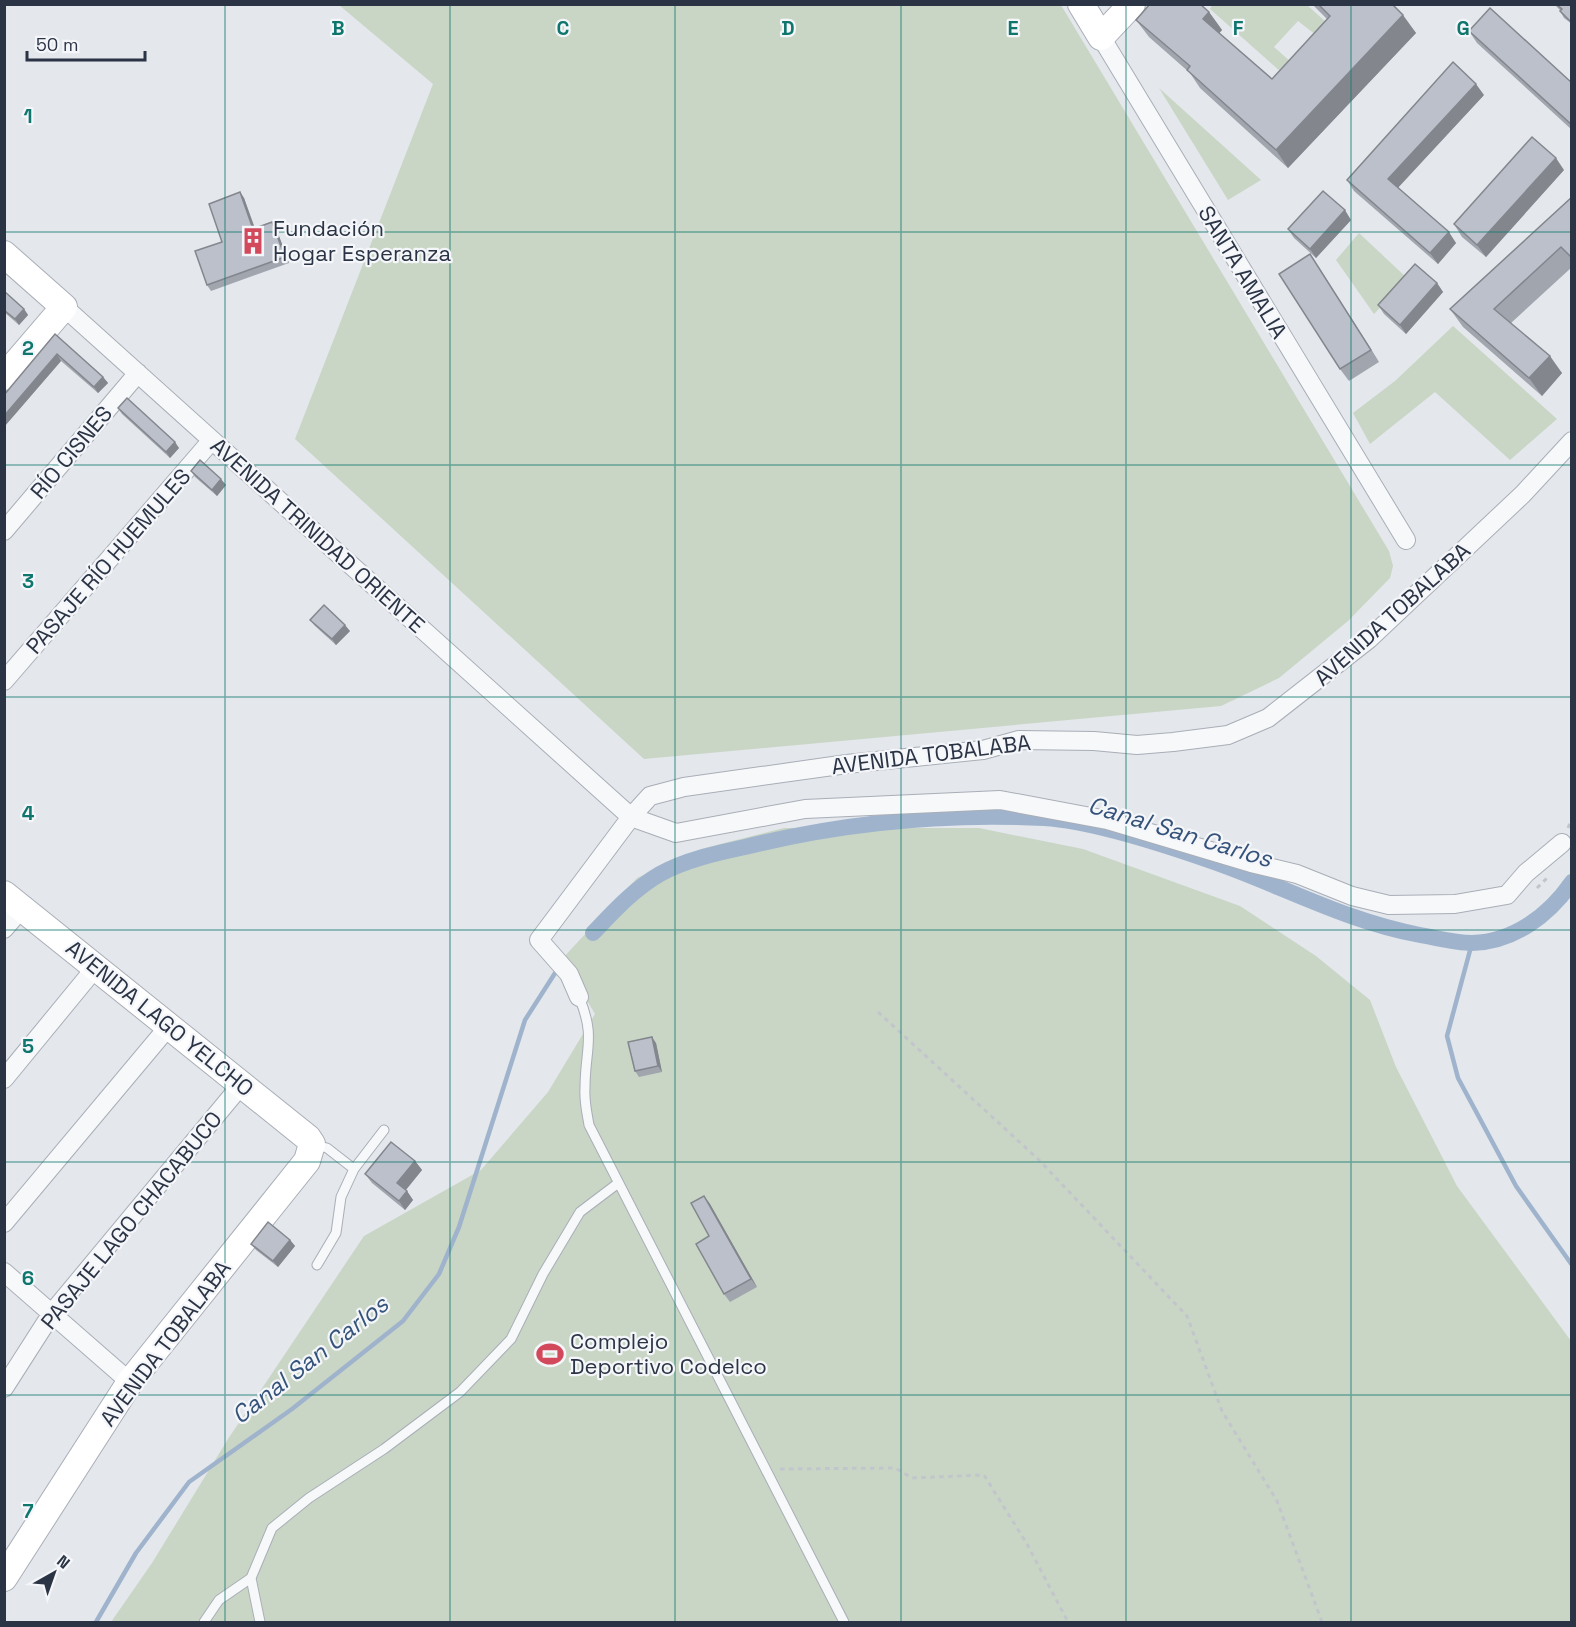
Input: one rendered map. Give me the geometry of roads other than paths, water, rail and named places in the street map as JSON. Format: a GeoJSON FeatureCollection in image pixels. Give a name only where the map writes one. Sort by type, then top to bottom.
{"type":"FeatureCollection","features":[{"type":"Feature","properties":{"kind":"street","name":"SANTA AMALIA"},"geometry":{"type":"LineString","coordinates":[[1081,4],[1406,540]]}},
{"type":"Feature","properties":{"kind":"street"},"geometry":{"type":"LineString","coordinates":[[1101,37],[1132,4]]}},
{"type":"Feature","properties":{"kind":"street","name":"AVENIDA TRINIDAD ORIENTE"},"geometry":{"type":"LineString","coordinates":[[4,254],[631,817]]}},
{"type":"Feature","properties":{"kind":"street"},"geometry":{"type":"LineString","coordinates":[[4,377],[64,307]]}},
{"type":"Feature","properties":{"kind":"street","name":"RÍO CISNES"},"geometry":{"type":"LineString","coordinates":[[4,531],[138,373]]}},
{"type":"Feature","properties":{"kind":"street","name":"PASAJE RÍO HUEMULES"},"geometry":{"type":"LineString","coordinates":[[4,681],[212,440]]}},
{"type":"Feature","properties":{"kind":"street","name":"AVENIDA TOBALABA"},"geometry":{"type":"LineString","coordinates":[[579,996],[569,974],[538,940],[631,817],[650,796],[684,787],[847,764],[983,750],[1019,740],[1137,745],[1228,735],[1268,718],[1361,646],[1523,494],[1572,441]]}},
{"type":"Feature","properties":{"kind":"street"},"geometry":{"type":"LineString","coordinates":[[631,817],[676,833],[805,809],[1000,800],[1107,820],[1251,863],[1297,874],[1352,896],[1389,905],[1455,904],[1507,895],[1526,873],[1562,843]]}},
{"type":"Feature","properties":{"kind":"street"},"geometry":{"type":"LineString","coordinates":[[4,929],[13,901]]}},
{"type":"Feature","properties":{"kind":"street","name":"AVENIDA LAGO YELCHO"},"geometry":{"type":"LineString","coordinates":[[13,901],[242,1084],[308,1138],[312,1144]]}},
{"type":"Feature","properties":{"kind":"street"},"geometry":{"type":"LineString","coordinates":[[4,1079],[96,967]]}},
{"type":"Feature","properties":{"kind":"street"},"geometry":{"type":"LineString","coordinates":[[4,1223],[169,1026]]}},
{"type":"Feature","properties":{"kind":"street","name":"PASAJE LAGO CHACABUCO"},"geometry":{"type":"LineString","coordinates":[[4,1388],[51,1313],[242,1084]]}},
{"type":"Feature","properties":{"kind":"street","name":"AVENIDA TOBALABA"},"geometry":{"type":"LineString","coordinates":[[4,1578],[130,1382],[307,1161],[312,1144]]}},
{"type":"Feature","properties":{"kind":"street"},"geometry":{"type":"LineString","coordinates":[[4,1272],[130,1382]]}},
{"type":"Feature","properties":{"kind":"lane"},"geometry":{"type":"LineString","coordinates":[[579,996],[590,1034],[585,1086],[589,1125],[617,1184],[844,1623]]}},
{"type":"Feature","properties":{"kind":"lane"},"geometry":{"type":"LineString","coordinates":[[317,1264],[336,1233],[341,1197],[354,1169],[384,1130]]}},
{"type":"Feature","properties":{"kind":"lane"},"geometry":{"type":"LineString","coordinates":[[312,1144],[327,1148],[354,1169]]}},
{"type":"Feature","properties":{"kind":"lane"},"geometry":{"type":"LineString","coordinates":[[204,1623],[219,1600],[251,1578],[272,1528],[309,1497],[384,1449],[460,1392],[511,1339],[543,1274],[580,1212],[617,1184]]}},
{"type":"Feature","properties":{"kind":"lane"},"geometry":{"type":"LineString","coordinates":[[251,1578],[260,1623]]}},
{"type":"Feature","properties":{"kind":"waterway","name":"Canal San Carlos"},"geometry":{"type":"LineString","coordinates":[[593,933],[642,886],[660,874],[690,861],[782,839],[856,826],[969,817],[1044,818],[1108,829],[1217,863],[1342,913],[1393,929],[1459,942],[1487,941],[1516,932],[1541,916],[1572,882]]}},
{"type":"Feature","properties":{"kind":"waterway"},"geometry":{"type":"LineString","coordinates":[[1472,943],[1447,1036],[1458,1078],[1516,1186],[1572,1265]]}},
{"type":"Feature","properties":{"kind":"waterway","name":"Canal San Carlos"},"geometry":{"type":"LineString","coordinates":[[96,1622],[136,1553],[189,1482],[292,1409],[403,1321],[439,1274],[459,1227],[525,1020],[557,970]]}},
{"type":"Feature","properties":{"kind":"place","name":"Fundación Hogar Esperanza"},"geometry":{"type":"Point","coordinates":[253,241]}},
{"type":"Feature","properties":{"kind":"place","name":"Complejo Deportivo Codelco"},"geometry":{"type":"Point","coordinates":[550,1354]}}]}
